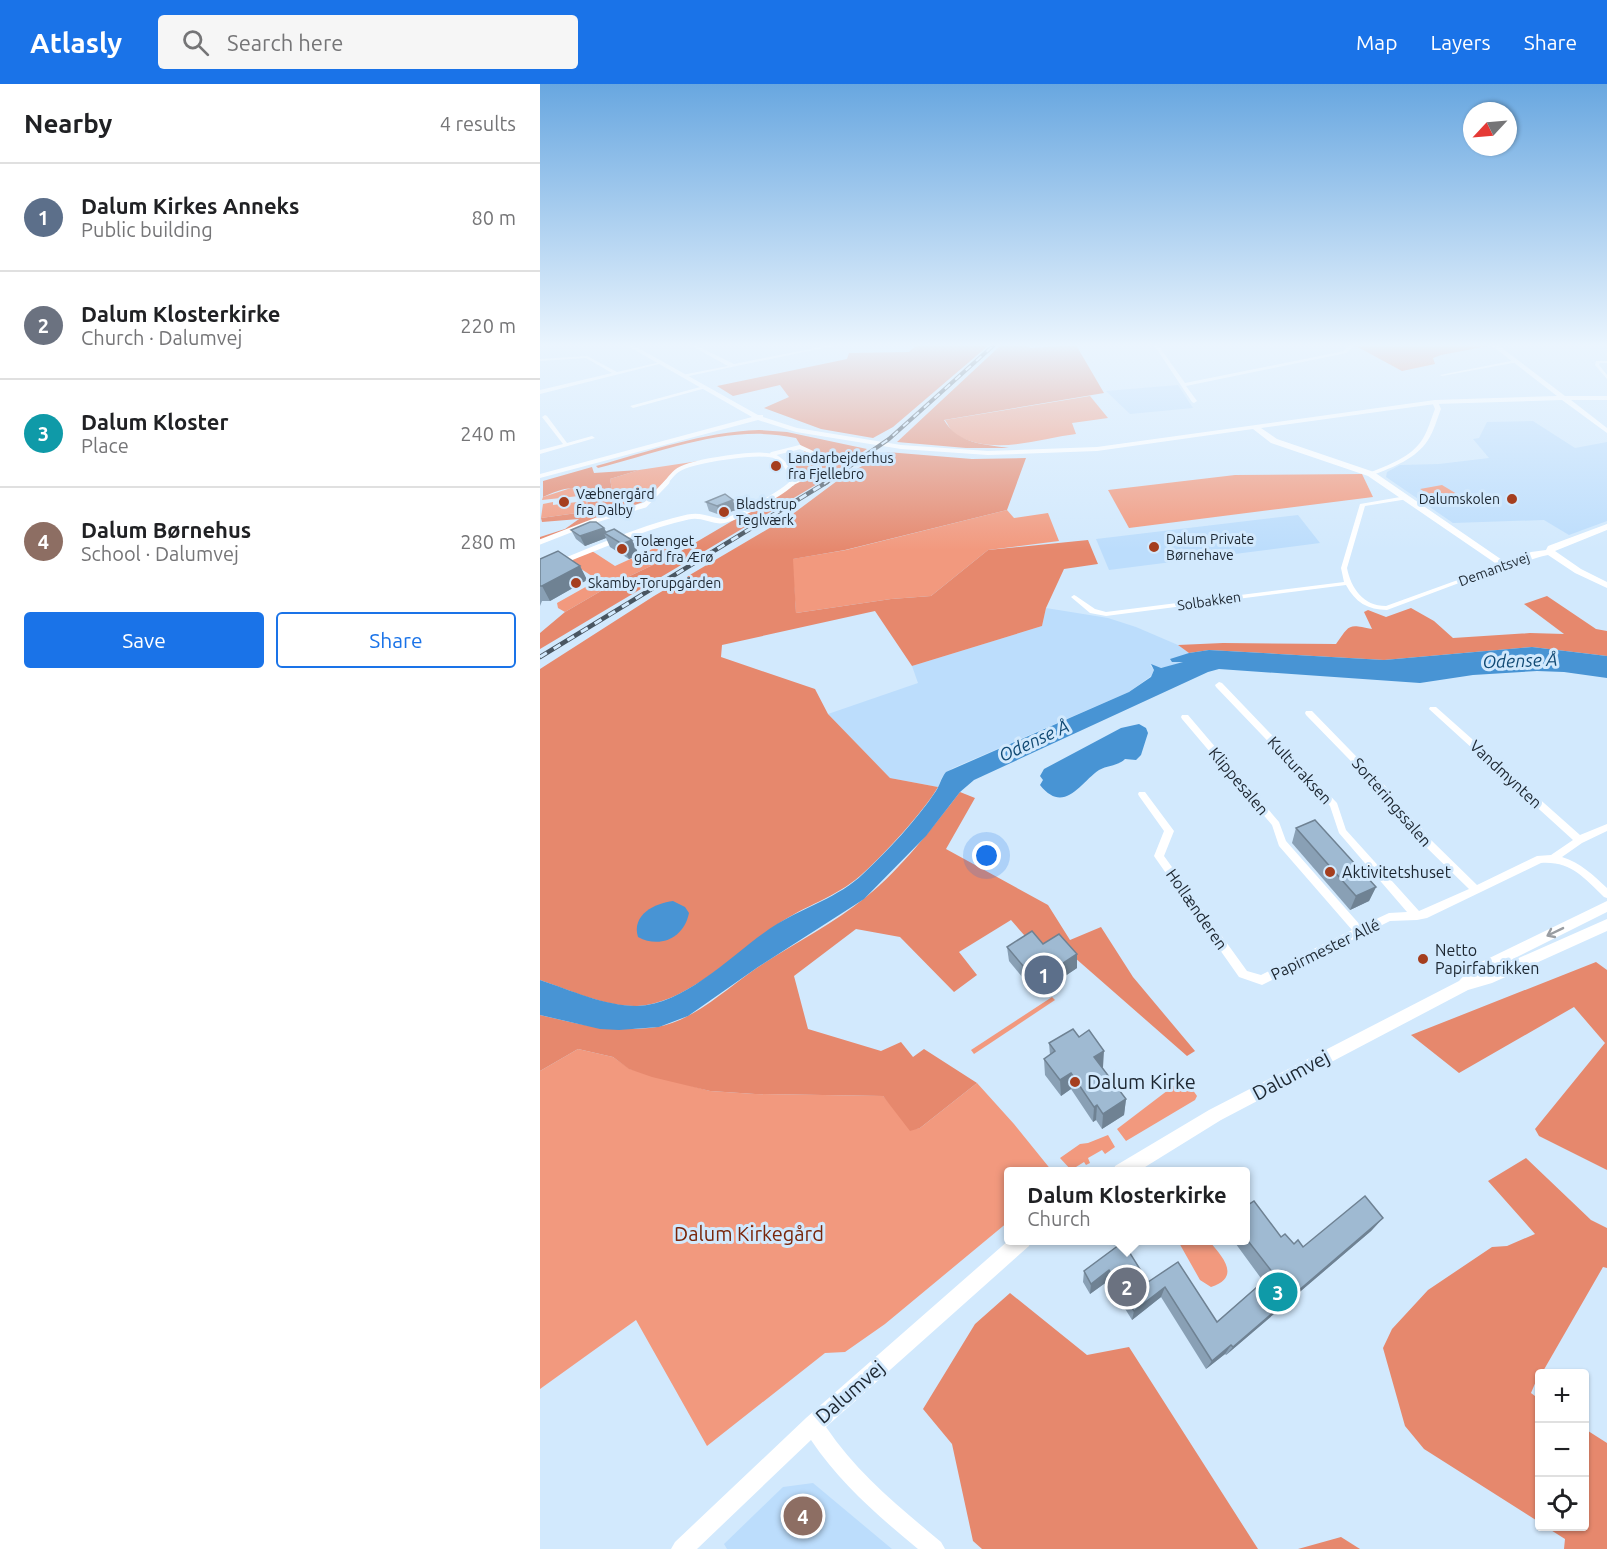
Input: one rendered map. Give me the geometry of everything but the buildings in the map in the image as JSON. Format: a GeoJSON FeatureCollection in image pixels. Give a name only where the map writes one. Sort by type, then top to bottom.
{"type":"FeatureCollection","features":[{"type":"Feature","properties":{"kind":"street"},"geometry":{"type":"LineString","coordinates":[[753,413],[796,430],[900,447],[965,452],[1055,452],[1126,445],[1353,413]]}},
{"type":"Feature","properties":{"kind":"street"},"geometry":{"type":"LineString","coordinates":[[1371,474],[1408,456],[1423,442],[1436,413]]}},
{"type":"Feature","properties":{"kind":"street"},"geometry":{"type":"LineString","coordinates":[[1584,413],[1607,431]]}},
{"type":"Feature","properties":{"kind":"street"},"geometry":{"type":"LineString","coordinates":[[540,477],[758,416]]}},
{"type":"Feature","properties":{"kind":"street"},"geometry":{"type":"LineString","coordinates":[[540,425],[547,420],[566,445]]}},
{"type":"Feature","properties":{"kind":"street"},"geometry":{"type":"LineString","coordinates":[[1254,427],[1274,441],[1371,474],[1504,565]]}},
{"type":"Feature","properties":{"kind":"street"},"geometry":{"type":"LineString","coordinates":[[540,452],[592,438]]}},
{"type":"Feature","properties":{"kind":"street"},"geometry":{"type":"LineString","coordinates":[[540,542],[599,519],[645,505],[684,467],[743,456],[766,455],[800,447],[813,453],[821,470],[792,483],[775,495],[727,520],[718,521],[706,516],[691,516],[631,533],[553,564]]}},
{"type":"Feature","properties":{"kind":"street"},"geometry":{"type":"LineString","coordinates":[[766,455],[778,457],[785,462],[792,483]]}},
{"type":"Feature","properties":{"kind":"street"},"geometry":{"type":"LineString","coordinates":[[1349,583],[1344,568],[1362,505],[1406,498]]}},
{"type":"Feature","properties":{"kind":"street","name":"Demantsvej"},"geometry":{"type":"LineString","coordinates":[[1349,583],[1358,598],[1367,605],[1377,608],[1398,605],[1534,554],[1550,552],[1551,548],[1607,527]]}},
{"type":"Feature","properties":{"kind":"street"},"geometry":{"type":"LineString","coordinates":[[1550,552],[1578,571],[1607,585]]}},
{"type":"Feature","properties":{"kind":"street","name":"Solbakken"},"geometry":{"type":"LineString","coordinates":[[1074,597],[1093,611],[1106,614],[1349,583]]}},
{"type":"Feature","properties":{"kind":"street","name":"Kulturaksen"},"geometry":{"type":"LineString","coordinates":[[1219,685],[1334,805],[1342,831],[1417,916]]}},
{"type":"Feature","properties":{"kind":"street","name":"Vandmynten"},"geometry":{"type":"LineString","coordinates":[[1433,709],[1579,840]]}},
{"type":"Feature","properties":{"kind":"street","name":"Sorteringssalen"},"geometry":{"type":"LineString","coordinates":[[1309,713],[1384,790],[1391,803],[1422,833],[1427,842],[1476,890]]}},
{"type":"Feature","properties":{"kind":"street","name":"Klippesalen"},"geometry":{"type":"LineString","coordinates":[[1185,717],[1276,824],[1282,843],[1359,931]]}},
{"type":"Feature","properties":{"kind":"street","name":"Hollænderen"},"geometry":{"type":"LineString","coordinates":[[1142,794],[1169,831],[1160,856],[1243,974],[1252,979],[1262,980]]}},
{"type":"Feature","properties":{"kind":"street","name":"Papirmester Allé"},"geometry":{"type":"LineString","coordinates":[[1262,980],[1389,917],[1423,915],[1540,859],[1555,857],[1579,840],[1607,827]]}},
{"type":"Feature","properties":{"kind":"street"},"geometry":{"type":"LineString","coordinates":[[1555,857],[1569,861],[1607,894]]}},
{"type":"Feature","properties":{"kind":"street","name":"Dalumvej"},"geometry":{"type":"LineString","coordinates":[[1465,985],[1478,970],[1607,906]]}},
{"type":"Feature","properties":{"kind":"street","name":"Dalumvej"},"geometry":{"type":"LineString","coordinates":[[1129,1167],[1215,1114],[1465,985],[1487,979],[1607,925]]}},
{"type":"Feature","properties":{"kind":"street","name":"Dalumvej"},"geometry":{"type":"LineString","coordinates":[[682,1549],[813,1425],[1017,1245]]}},
{"type":"Feature","properties":{"kind":"street"},"geometry":{"type":"LineString","coordinates":[[813,1425],[836,1460],[858,1485],[934,1549]]}},
{"type":"Feature","properties":{"kind":"shaded area"},"geometry":{"type":"Polygon","coordinates":[[[779,413],[909,413],[893,427],[873,438],[821,429],[779,413]]]}},
{"type":"Feature","properties":{"kind":"shaded area"},"geometry":{"type":"Polygon","coordinates":[[[928,413],[983,413],[944,420],[956,434],[972,442],[1009,448],[966,448],[897,442],[928,413]]]}},
{"type":"Feature","properties":{"kind":"shaded area","name":"Dalumskolen"},"geometry":{"type":"Polygon","coordinates":[[[1533,421],[1575,448],[1607,442],[1607,521],[1569,535],[1544,520],[1453,523],[1386,477],[1387,472],[1400,465],[1439,464],[1489,458],[1473,439],[1479,438],[1487,422],[1533,421]]]}},
{"type":"Feature","properties":{"kind":"shaded area"},"geometry":{"type":"Polygon","coordinates":[[[759,430],[787,432],[867,449],[819,483],[540,649],[540,633],[565,612],[613,584],[676,554],[795,484],[787,462],[808,457],[796,438],[771,434],[746,434],[696,441],[598,468],[596,466],[697,438],[759,430]]]}},
{"type":"Feature","properties":{"kind":"shaded area"},"geometry":{"type":"Polygon","coordinates":[[[887,452],[972,459],[1026,458],[1007,510],[845,550],[793,559],[796,613],[891,599],[931,596],[988,550],[1088,540],[1098,564],[1064,569],[1046,608],[1042,626],[912,666],[875,611],[722,645],[721,657],[815,689],[828,714],[890,778],[938,787],[902,833],[860,876],[841,890],[778,924],[711,974],[674,996],[656,1003],[625,1006],[588,997],[540,980],[540,669],[654,596],[790,516],[841,478],[887,452]]]}},
{"type":"Feature","properties":{"kind":"shaded area"},"geometry":{"type":"Polygon","coordinates":[[[592,467],[594,473],[639,470],[610,479],[615,505],[648,500],[540,541],[540,537],[565,529],[579,519],[542,522],[541,518],[577,513],[587,508],[588,495],[572,488],[543,497],[543,481],[592,467]]]}},
{"type":"Feature","properties":{"kind":"shaded area"},"geometry":{"type":"Polygon","coordinates":[[[1298,515],[1320,543],[1109,570],[1096,539],[1298,515]]]}},
{"type":"Feature","properties":{"kind":"shaded area"},"geometry":{"type":"Polygon","coordinates":[[[1547,596],[1596,629],[1607,631],[1607,656],[1532,647],[1384,660],[1209,650],[1189,653],[1178,645],[1336,644],[1350,627],[1372,629],[1364,612],[1368,610],[1386,617],[1411,608],[1434,621],[1453,638],[1530,633],[1564,634],[1524,604],[1547,596]]]}},
{"type":"Feature","properties":{"kind":"shaded area"},"geometry":{"type":"Polygon","coordinates":[[[1046,608],[1108,618],[1178,645],[1189,653],[1174,662],[1183,663],[1160,668],[1150,665],[1154,670],[1151,676],[1129,692],[953,768],[942,777],[938,787],[890,778],[828,714],[918,683],[912,666],[1042,626],[1046,608]]]}},
{"type":"Feature","properties":{"kind":"shaded area"},"geometry":{"type":"Polygon","coordinates":[[[960,792],[975,798],[946,849],[1048,905],[1070,940],[1101,927],[1133,977],[1195,1051],[1187,1056],[1058,943],[1036,943],[1011,920],[959,952],[977,975],[954,992],[900,937],[856,929],[794,976],[808,1029],[881,1051],[901,1042],[913,1057],[924,1049],[977,1083],[920,1128],[910,1131],[883,1096],[710,1091],[652,1077],[629,1069],[613,1057],[578,1049],[540,1071],[540,1015],[584,1025],[626,1029],[657,1027],[683,1019],[866,897],[904,861],[960,792]]]}},
{"type":"Feature","properties":{"kind":"shaded area"},"geometry":{"type":"Polygon","coordinates":[[[1596,962],[1607,970],[1607,1170],[1539,1136],[1535,1129],[1605,1043],[1574,1007],[1459,1073],[1411,1035],[1596,962]]]}},
{"type":"Feature","properties":{"kind":"shaded area"},"geometry":{"type":"Polygon","coordinates":[[[1526,1158],[1591,1220],[1607,1228],[1607,1268],[1603,1267],[1544,1369],[1535,1369],[1535,1384],[1531,1393],[1535,1396],[1535,1519],[1424,1449],[1405,1426],[1383,1348],[1392,1329],[1428,1290],[1492,1247],[1507,1246],[1535,1234],[1488,1181],[1526,1158]]]}},
{"type":"Feature","properties":{"kind":"shaded area"},"geometry":{"type":"Polygon","coordinates":[[[1010,1293],[1087,1355],[1129,1347],[1258,1549],[982,1549],[973,1541],[952,1444],[923,1409],[975,1324],[1010,1293]]]}},
{"type":"Feature","properties":{"kind":"shaded area"},"geometry":{"type":"Polygon","coordinates":[[[1589,1432],[1607,1443],[1607,1549],[1564,1549],[1565,1539],[1552,1531],[1589,1531],[1589,1432]]]}},
{"type":"Feature","properties":{"kind":"shaded area"},"geometry":{"type":"Polygon","coordinates":[[[813,1483],[892,1549],[727,1549],[724,1544],[783,1487],[813,1483]]]}},
{"type":"Feature","properties":{"kind":"shaded area"},"geometry":{"type":"Polygon","coordinates":[[[1341,1537],[1360,1549],[1298,1549],[1341,1537]]]}},
{"type":"Feature","properties":{"kind":"green space"},"geometry":{"type":"Polygon","coordinates":[[[985,413],[1104,413],[1108,418],[1072,423],[1076,434],[1001,445],[971,441],[956,435],[945,420],[985,413]]]}},
{"type":"Feature","properties":{"kind":"green space"},"geometry":{"type":"Polygon","coordinates":[[[712,459],[679,468],[648,500],[615,505],[610,479],[639,470],[712,459]]]}},
{"type":"Feature","properties":{"kind":"green space"},"geometry":{"type":"Polygon","coordinates":[[[1362,474],[1373,497],[1129,528],[1108,490],[1235,475],[1362,474]]]}},
{"type":"Feature","properties":{"kind":"green space"},"geometry":{"type":"Polygon","coordinates":[[[1442,485],[1457,494],[1450,497],[1452,499],[1442,502],[1420,489],[1442,485]]]}},
{"type":"Feature","properties":{"kind":"green space"},"geometry":{"type":"Polygon","coordinates":[[[571,488],[586,492],[587,508],[577,513],[541,518],[543,504],[553,502],[553,505],[561,504],[562,507],[569,506],[569,503],[585,501],[585,497],[579,496],[542,500],[543,497],[571,488]]]}},
{"type":"Feature","properties":{"kind":"green space"},"geometry":{"type":"Polygon","coordinates":[[[1007,510],[1014,518],[1048,513],[1059,541],[988,550],[931,596],[891,599],[796,613],[792,559],[846,550],[1007,510]]]}},
{"type":"Feature","properties":{"kind":"green space"},"geometry":{"type":"Polygon","coordinates":[[[661,545],[676,554],[613,584],[565,612],[558,608],[557,603],[598,580],[569,561],[592,551],[615,566],[661,545]]]}},
{"type":"Feature","properties":{"kind":"green space"},"geometry":{"type":"Polygon","coordinates":[[[1052,997],[1055,1000],[974,1054],[971,1050],[1052,997]]]}},
{"type":"Feature","properties":{"kind":"green space","name":"Dalum Kirkegård"},"geometry":{"type":"Polygon","coordinates":[[[578,1049],[613,1057],[630,1069],[710,1091],[883,1096],[913,1129],[920,1128],[977,1083],[1049,1167],[1004,1167],[1004,1225],[885,1324],[845,1352],[825,1353],[707,1446],[636,1320],[540,1389],[540,1071],[578,1049]]]}},
{"type":"Feature","properties":{"kind":"green space"},"geometry":{"type":"Polygon","coordinates":[[[1180,1081],[1187,1088],[1190,1086],[1197,1096],[1195,1100],[1126,1141],[1117,1129],[1180,1081]]]}},
{"type":"Feature","properties":{"kind":"green space"},"geometry":{"type":"Polygon","coordinates":[[[1108,1135],[1115,1147],[1105,1154],[1102,1150],[1088,1158],[1090,1163],[1086,1165],[1084,1162],[1076,1167],[1068,1167],[1060,1158],[1080,1144],[1108,1135]]]}},
{"type":"Feature","properties":{"kind":"green space"},"geometry":{"type":"Polygon","coordinates":[[[1180,1245],[1212,1245],[1224,1260],[1226,1278],[1220,1283],[1211,1287],[1200,1280],[1180,1245]]]}},
{"type":"Feature","properties":{"kind":"water","name":"Odense Å"},"geometry":{"type":"Polygon","coordinates":[[[1532,647],[1607,656],[1607,678],[1537,671],[1473,675],[1420,683],[1219,669],[1208,672],[974,780],[960,792],[926,836],[864,899],[758,967],[688,1016],[659,1027],[619,1030],[600,1029],[540,1015],[540,980],[600,1000],[637,1006],[656,1003],[693,986],[777,924],[854,882],[911,824],[936,791],[946,772],[1129,692],[1151,677],[1154,670],[1151,664],[1161,668],[1183,662],[1172,662],[1170,659],[1209,650],[1384,660],[1532,647]]]}},
{"type":"Feature","properties":{"kind":"water"},"geometry":{"type":"Polygon","coordinates":[[[1139,724],[1146,728],[1148,733],[1141,755],[1136,760],[1125,759],[1099,770],[1071,794],[1064,797],[1049,794],[1040,785],[1043,780],[1040,776],[1044,769],[1121,728],[1139,724]]]}},
{"type":"Feature","properties":{"kind":"water"},"geometry":{"type":"Polygon","coordinates":[[[673,901],[685,907],[689,913],[682,929],[670,939],[662,941],[655,942],[638,937],[638,922],[641,916],[652,907],[673,901]]]}},
{"type":"Feature","properties":{"kind":"railway"},"geometry":{"type":"LineString","coordinates":[[826,483],[889,439],[918,413]]}},
{"type":"Feature","properties":{"kind":"railway"},"geometry":{"type":"LineString","coordinates":[[540,657],[826,483]]}},
{"type":"Feature","properties":{"kind":"place","name":"Landarbejderhus fra Fjellebro"},"geometry":{"type":"Point","coordinates":[776,466]}},
{"type":"Feature","properties":{"kind":"place","name":"Dalumskolen"},"geometry":{"type":"Point","coordinates":[1512,499]}},
{"type":"Feature","properties":{"kind":"place","name":"Væbnergård fra Dalby"},"geometry":{"type":"Point","coordinates":[564,502]}},
{"type":"Feature","properties":{"kind":"place","name":"Bladstrup Teglværk"},"geometry":{"type":"Point","coordinates":[724,512]}},
{"type":"Feature","properties":{"kind":"place","name":"Dalum Private Børnehave"},"geometry":{"type":"Point","coordinates":[1154,547]}},
{"type":"Feature","properties":{"kind":"place","name":"Tolænget gård fra Ærø"},"geometry":{"type":"Point","coordinates":[622,549]}},
{"type":"Feature","properties":{"kind":"place","name":"Skamby-Torupgården"},"geometry":{"type":"Point","coordinates":[576,583]}},
{"type":"Feature","properties":{"kind":"place","name":"Aktivitetshuset"},"geometry":{"type":"Point","coordinates":[1330,872]}},
{"type":"Feature","properties":{"kind":"place","name":"Netto Papirfabrikken"},"geometry":{"type":"Point","coordinates":[1423,959]}},
{"type":"Feature","properties":{"kind":"place","name":"Dalum Kirkes Anneks"},"geometry":{"type":"Point","coordinates":[1044,975]}},
{"type":"Feature","properties":{"kind":"place","name":"Dalum Kirke"},"geometry":{"type":"Point","coordinates":[1075,1082]}},
{"type":"Feature","properties":{"kind":"place","name":"Dalum Klosterkirke"},"geometry":{"type":"Point","coordinates":[1127,1287]}},
{"type":"Feature","properties":{"kind":"place","name":"Dalum Kloster"},"geometry":{"type":"Point","coordinates":[1278,1292]}},
{"type":"Feature","properties":{"kind":"place","name":"Dalum Børnehus"},"geometry":{"type":"Point","coordinates":[803,1516]}}]}
